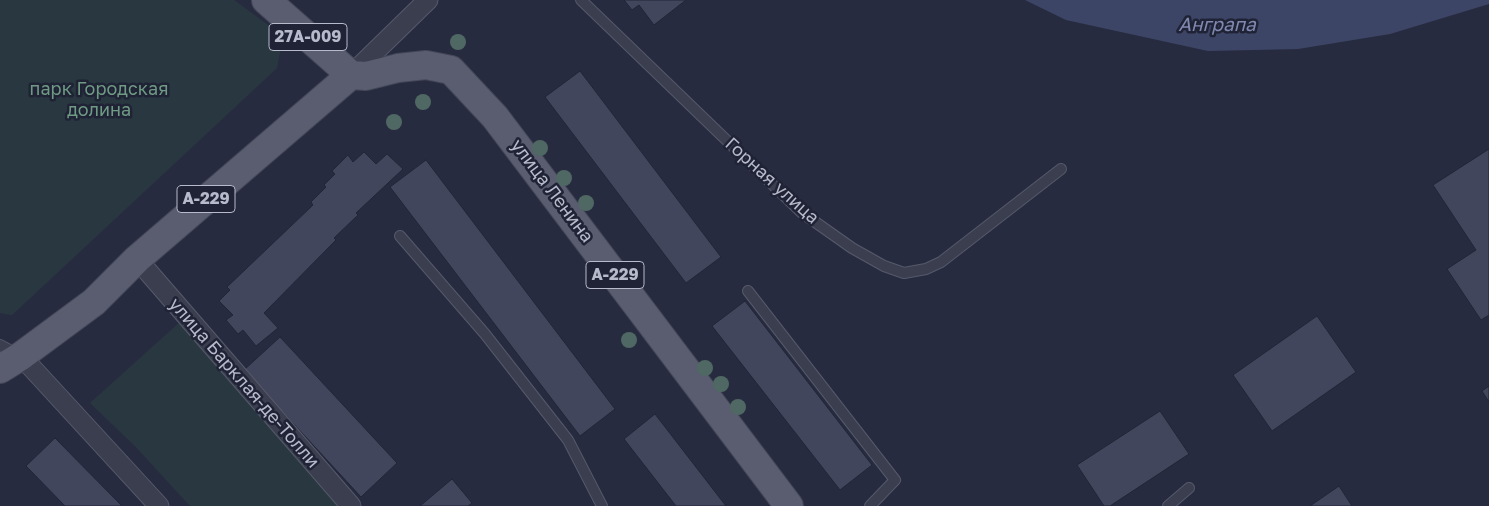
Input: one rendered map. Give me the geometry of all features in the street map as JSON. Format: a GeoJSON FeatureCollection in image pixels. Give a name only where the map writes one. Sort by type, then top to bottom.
{"type":"FeatureCollection","features":[{"type":"Feature","properties":{"kind":"main road","name":"27А-009"},"geometry":{"type":"LineString","coordinates":[[266,0],[350,75]]}},
{"type":"Feature","properties":{"kind":"main road","name":"улица Ленина"},"geometry":{"type":"LineString","coordinates":[[350,75],[366,76],[398,68],[426,65],[451,70],[495,117],[789,506]]}},
{"type":"Feature","properties":{"kind":"main road","name":"А-229"},"geometry":{"type":"LineString","coordinates":[[7,357],[94,302],[138,259],[350,75]]}},
{"type":"Feature","properties":{"kind":"street"},"geometry":{"type":"LineString","coordinates":[[350,75],[428,0]]}},
{"type":"Feature","properties":{"kind":"street","name":"улица Барклая-де-Толли"},"geometry":{"type":"LineString","coordinates":[[138,259],[350,506]]}},
{"type":"Feature","properties":{"kind":"street"},"geometry":{"type":"LineString","coordinates":[[7,357],[160,506]]}},
{"type":"Feature","properties":{"kind":"lane","name":"Горная улица"},"geometry":{"type":"LineString","coordinates":[[581,0],[800,212],[852,248],[884,266],[904,273],[926,269],[941,262],[1061,169]]}},
{"type":"Feature","properties":{"kind":"lane"},"geometry":{"type":"LineString","coordinates":[[400,236],[484,334],[568,440],[602,506]]}},
{"type":"Feature","properties":{"kind":"lane"},"geometry":{"type":"LineString","coordinates":[[748,291],[895,480],[870,506]]}},
{"type":"Feature","properties":{"kind":"lane"},"geometry":{"type":"LineString","coordinates":[[1168,506],[1189,488]]}},
{"type":"Feature","properties":{"kind":"green space","name":"парк Городская долина"},"geometry":{"type":"Polygon","coordinates":[[[0,0],[234,0],[283,36],[277,68],[12,315],[0,313],[0,0]]]}},
{"type":"Feature","properties":{"kind":"green space"},"geometry":{"type":"Polygon","coordinates":[[[180,322],[343,506],[190,506],[135,446],[90,403],[180,322]]]}},
{"type":"Feature","properties":{"kind":"water","name":"Анграпа"},"geometry":{"type":"Polygon","coordinates":[[[1025,0],[1489,0],[1489,4],[1390,34],[1298,49],[1208,51],[1066,20],[1025,0]]]}},
{"type":"Feature","properties":{"kind":"building"},"geometry":{"type":"Polygon","coordinates":[[[624,0],[686,0],[654,25],[639,5],[632,10],[624,0]]]}},
{"type":"Feature","properties":{"kind":"building"},"geometry":{"type":"Polygon","coordinates":[[[580,71],[721,257],[686,283],[545,97],[580,71]]]}},
{"type":"Feature","properties":{"kind":"building"},"geometry":{"type":"Polygon","coordinates":[[[1489,149],[1489,315],[1481,320],[1447,269],[1476,250],[1433,185],[1489,149]]]}},
{"type":"Feature","properties":{"kind":"building"},"geometry":{"type":"Polygon","coordinates":[[[364,152],[376,164],[387,154],[403,169],[356,213],[358,215],[334,238],[336,240],[264,313],[278,328],[256,346],[243,330],[238,334],[226,320],[233,315],[219,301],[230,290],[227,287],[313,205],[311,202],[326,187],[324,185],[335,174],[332,171],[348,155],[353,162],[364,152]]]}},
{"type":"Feature","properties":{"kind":"building"},"geometry":{"type":"Polygon","coordinates":[[[426,160],[615,409],[580,436],[390,187],[426,160]]]}},
{"type":"Feature","properties":{"kind":"building"},"geometry":{"type":"Polygon","coordinates":[[[745,301],[872,465],[840,490],[712,326],[745,301]]]}},
{"type":"Feature","properties":{"kind":"building"},"geometry":{"type":"Polygon","coordinates":[[[1317,316],[1356,372],[1272,431],[1233,375],[1317,316]]]}},
{"type":"Feature","properties":{"kind":"building"},"geometry":{"type":"Polygon","coordinates":[[[280,337],[397,463],[361,497],[244,370],[280,337]]]}},
{"type":"Feature","properties":{"kind":"building"},"geometry":{"type":"Polygon","coordinates":[[[1489,386],[1489,402],[1482,391],[1489,386]]]}},
{"type":"Feature","properties":{"kind":"building"},"geometry":{"type":"Polygon","coordinates":[[[1160,411],[1189,454],[1110,506],[1104,506],[1077,465],[1160,411]]]}},
{"type":"Feature","properties":{"kind":"building"},"geometry":{"type":"Polygon","coordinates":[[[655,414],[726,506],[676,506],[624,439],[655,414]]]}},
{"type":"Feature","properties":{"kind":"building"},"geometry":{"type":"Polygon","coordinates":[[[55,438],[122,506],[65,506],[26,466],[55,438]]]}},
{"type":"Feature","properties":{"kind":"building"},"geometry":{"type":"Polygon","coordinates":[[[452,479],[472,503],[468,506],[420,506],[452,479]]]}},
{"type":"Feature","properties":{"kind":"building"},"geometry":{"type":"Polygon","coordinates":[[[1339,486],[1352,506],[1310,506],[1339,486]]]}}]}
